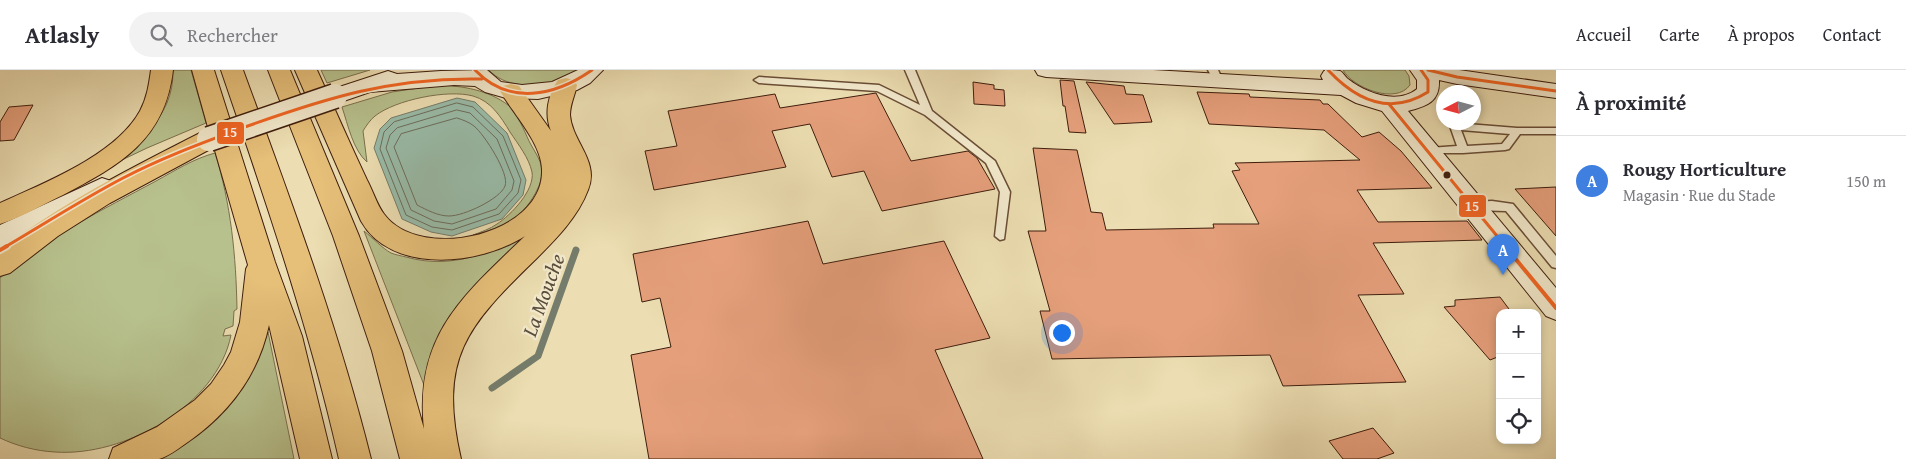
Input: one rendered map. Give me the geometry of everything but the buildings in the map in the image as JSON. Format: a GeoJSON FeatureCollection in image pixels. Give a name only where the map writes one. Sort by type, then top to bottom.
{"type":"FeatureCollection","features":[{"type":"Feature","properties":{"kind":"highway"},"geometry":{"type":"LineString","coordinates":[[0,214],[84,173],[107,159],[130,141],[143,126],[159,98],[162,70]]}},
{"type":"Feature","properties":{"kind":"highway"},"geometry":{"type":"LineString","coordinates":[[203,70],[261,262],[287,336],[316,459]]}},
{"type":"Feature","properties":{"kind":"highway"},"geometry":{"type":"LineString","coordinates":[[232,70],[300,265],[346,419],[355,459]]}},
{"type":"Feature","properties":{"kind":"highway"},"geometry":{"type":"LineString","coordinates":[[279,70],[346,236],[387,352],[416,459]]}},
{"type":"Feature","properties":{"kind":"highway"},"geometry":{"type":"LineString","coordinates":[[306,70],[374,221],[400,242],[437,250],[460,249],[486,243],[510,233],[529,221],[544,205],[552,188],[555,170],[551,150],[511,91]]}},
{"type":"Feature","properties":{"kind":"highway"},"geometry":{"type":"LineString","coordinates":[[445,459],[438,398],[440,372],[448,348],[458,328],[495,281],[561,216],[577,187],[579,173],[576,158],[559,119],[559,108],[566,85]]}},
{"type":"Feature","properties":{"kind":"highway"},"geometry":{"type":"LineString","coordinates":[[0,266],[46,231],[119,186],[208,139]]}},
{"type":"Feature","properties":{"kind":"highway"},"geometry":{"type":"LineString","coordinates":[[125,459],[166,439],[205,412],[228,388],[245,357],[253,329],[261,262]]}},
{"type":"Feature","properties":{"kind":"main road"},"geometry":{"type":"LineString","coordinates":[[0,237],[123,177],[208,139],[372,85],[409,70]]}},
{"type":"Feature","properties":{"kind":"main road"},"geometry":{"type":"LineString","coordinates":[[372,85],[479,75],[494,87],[531,93],[566,85],[592,70]]}},
{"type":"Feature","properties":{"kind":"main road"},"geometry":{"type":"LineString","coordinates":[[1046,70],[1215,76],[1254,84],[1345,88]]}},
{"type":"Feature","properties":{"kind":"main road"},"geometry":{"type":"LineString","coordinates":[[1254,84],[1304,76],[1319,70]]}},
{"type":"Feature","properties":{"kind":"main road"},"geometry":{"type":"LineString","coordinates":[[1328,70],[1333,78],[1345,88],[1366,98],[1389,104],[1410,103],[1424,97],[1428,80],[1421,70]]}},
{"type":"Feature","properties":{"kind":"main road"},"geometry":{"type":"LineString","coordinates":[[1428,81],[1466,78],[1556,91]]}},
{"type":"Feature","properties":{"kind":"main road"},"geometry":{"type":"LineString","coordinates":[[1428,81],[1444,85]]}},
{"type":"Feature","properties":{"kind":"main road"},"geometry":{"type":"LineString","coordinates":[[1481,93],[1556,98]]}},
{"type":"Feature","properties":{"kind":"main road"},"geometry":{"type":"LineString","coordinates":[[1389,104],[1556,307]]}},
{"type":"Feature","properties":{"kind":"main road"},"geometry":{"type":"LineString","coordinates":[[0,250],[123,177]]}},
{"type":"Feature","properties":{"kind":"lane"},"geometry":{"type":"LineString","coordinates":[[910,70],[928,113]]}},
{"type":"Feature","properties":{"kind":"lane"},"geometry":{"type":"LineString","coordinates":[[759,80],[879,88],[928,113],[990,161],[1005,192],[1000,236]]}},
{"type":"Feature","properties":{"kind":"lane"},"geometry":{"type":"LineString","coordinates":[[1463,150],[1455,126],[1517,131],[1556,131]]}},
{"type":"Feature","properties":{"kind":"lane"},"geometry":{"type":"LineString","coordinates":[[1429,152],[1506,147],[1517,131]]}},
{"type":"Feature","properties":{"kind":"lane"},"geometry":{"type":"LineString","coordinates":[[1473,206],[1492,205],[1509,207],[1556,264]]}},
{"type":"Feature","properties":{"kind":"green space"},"geometry":{"type":"Polygon","coordinates":[[[173,70],[191,70],[206,123],[101,170],[139,140],[160,116],[172,88],[173,70]]]}},
{"type":"Feature","properties":{"kind":"green space"},"geometry":{"type":"Polygon","coordinates":[[[321,70],[370,70],[327,83],[321,70]]]}},
{"type":"Feature","properties":{"kind":"green space"},"geometry":{"type":"Polygon","coordinates":[[[489,70],[580,70],[547,84],[520,85],[503,80],[489,70]]]}},
{"type":"Feature","properties":{"kind":"green space"},"geometry":{"type":"Polygon","coordinates":[[[1343,70],[1405,70],[1409,76],[1410,85],[1404,91],[1395,94],[1375,92],[1356,83],[1343,70]]]}},
{"type":"Feature","properties":{"kind":"green space"},"geometry":{"type":"Polygon","coordinates":[[[439,85],[457,86],[484,92],[508,105],[520,122],[539,159],[542,167],[538,188],[526,207],[512,220],[503,225],[473,235],[494,226],[509,215],[526,194],[532,179],[532,172],[526,156],[503,121],[495,110],[479,98],[462,94],[436,95],[395,105],[373,118],[363,131],[367,162],[358,151],[342,107],[392,92],[439,85]]]}},
{"type":"Feature","properties":{"kind":"green space"},"geometry":{"type":"Polygon","coordinates":[[[215,153],[225,191],[232,230],[237,309],[234,311],[233,326],[225,329],[223,336],[231,335],[222,361],[207,384],[187,405],[164,422],[137,436],[110,446],[82,451],[41,451],[0,438],[0,278],[18,263],[75,225],[185,165],[215,153]]]}},
{"type":"Feature","properties":{"kind":"green space"},"geometry":{"type":"Polygon","coordinates":[[[540,225],[430,368],[424,385],[364,231],[391,253],[424,261],[442,261],[459,260],[493,250],[540,225]]]}},
{"type":"Feature","properties":{"kind":"green space"},"geometry":{"type":"Polygon","coordinates":[[[268,332],[294,459],[158,459],[250,374],[268,332]]]}},
{"type":"Feature","properties":{"kind":"water"},"geometry":{"type":"Polygon","coordinates":[[[457,98],[475,102],[507,133],[526,180],[523,195],[502,219],[452,236],[431,232],[402,219],[374,148],[380,129],[391,118],[457,98]]]}},
{"type":"Feature","properties":{"kind":"waterway","name":"La Mouche"},"geometry":{"type":"LineString","coordinates":[[492,388],[538,356],[576,250]]}},
{"type":"Feature","properties":{"kind":"transit line","name":"15"},"geometry":{"type":"LineString","coordinates":[[475,70],[486,82],[500,89],[515,93],[548,91],[565,86],[592,70]]}},
{"type":"Feature","properties":{"kind":"transit line","name":"15"},"geometry":{"type":"LineString","coordinates":[[1328,70],[1349,89],[1375,102],[1389,104],[1403,104],[1416,100],[1428,92],[1428,80],[1421,70]]}},
{"type":"Feature","properties":{"kind":"transit line","name":"15"},"geometry":{"type":"LineString","coordinates":[[1428,70],[1457,77],[1556,91]]}},
{"type":"Feature","properties":{"kind":"transit line","name":"15"},"geometry":{"type":"LineString","coordinates":[[0,250],[93,194],[140,169],[188,148],[254,124],[311,104],[365,89],[421,80],[451,78],[482,79]]}},
{"type":"Feature","properties":{"kind":"transit line","name":"15"},"geometry":{"type":"LineString","coordinates":[[1389,104],[1556,308]]}},
{"type":"Feature","properties":{"kind":"place","name":"Rougy Horticulture"},"geometry":{"type":"Point","coordinates":[1503,275]}}]}
